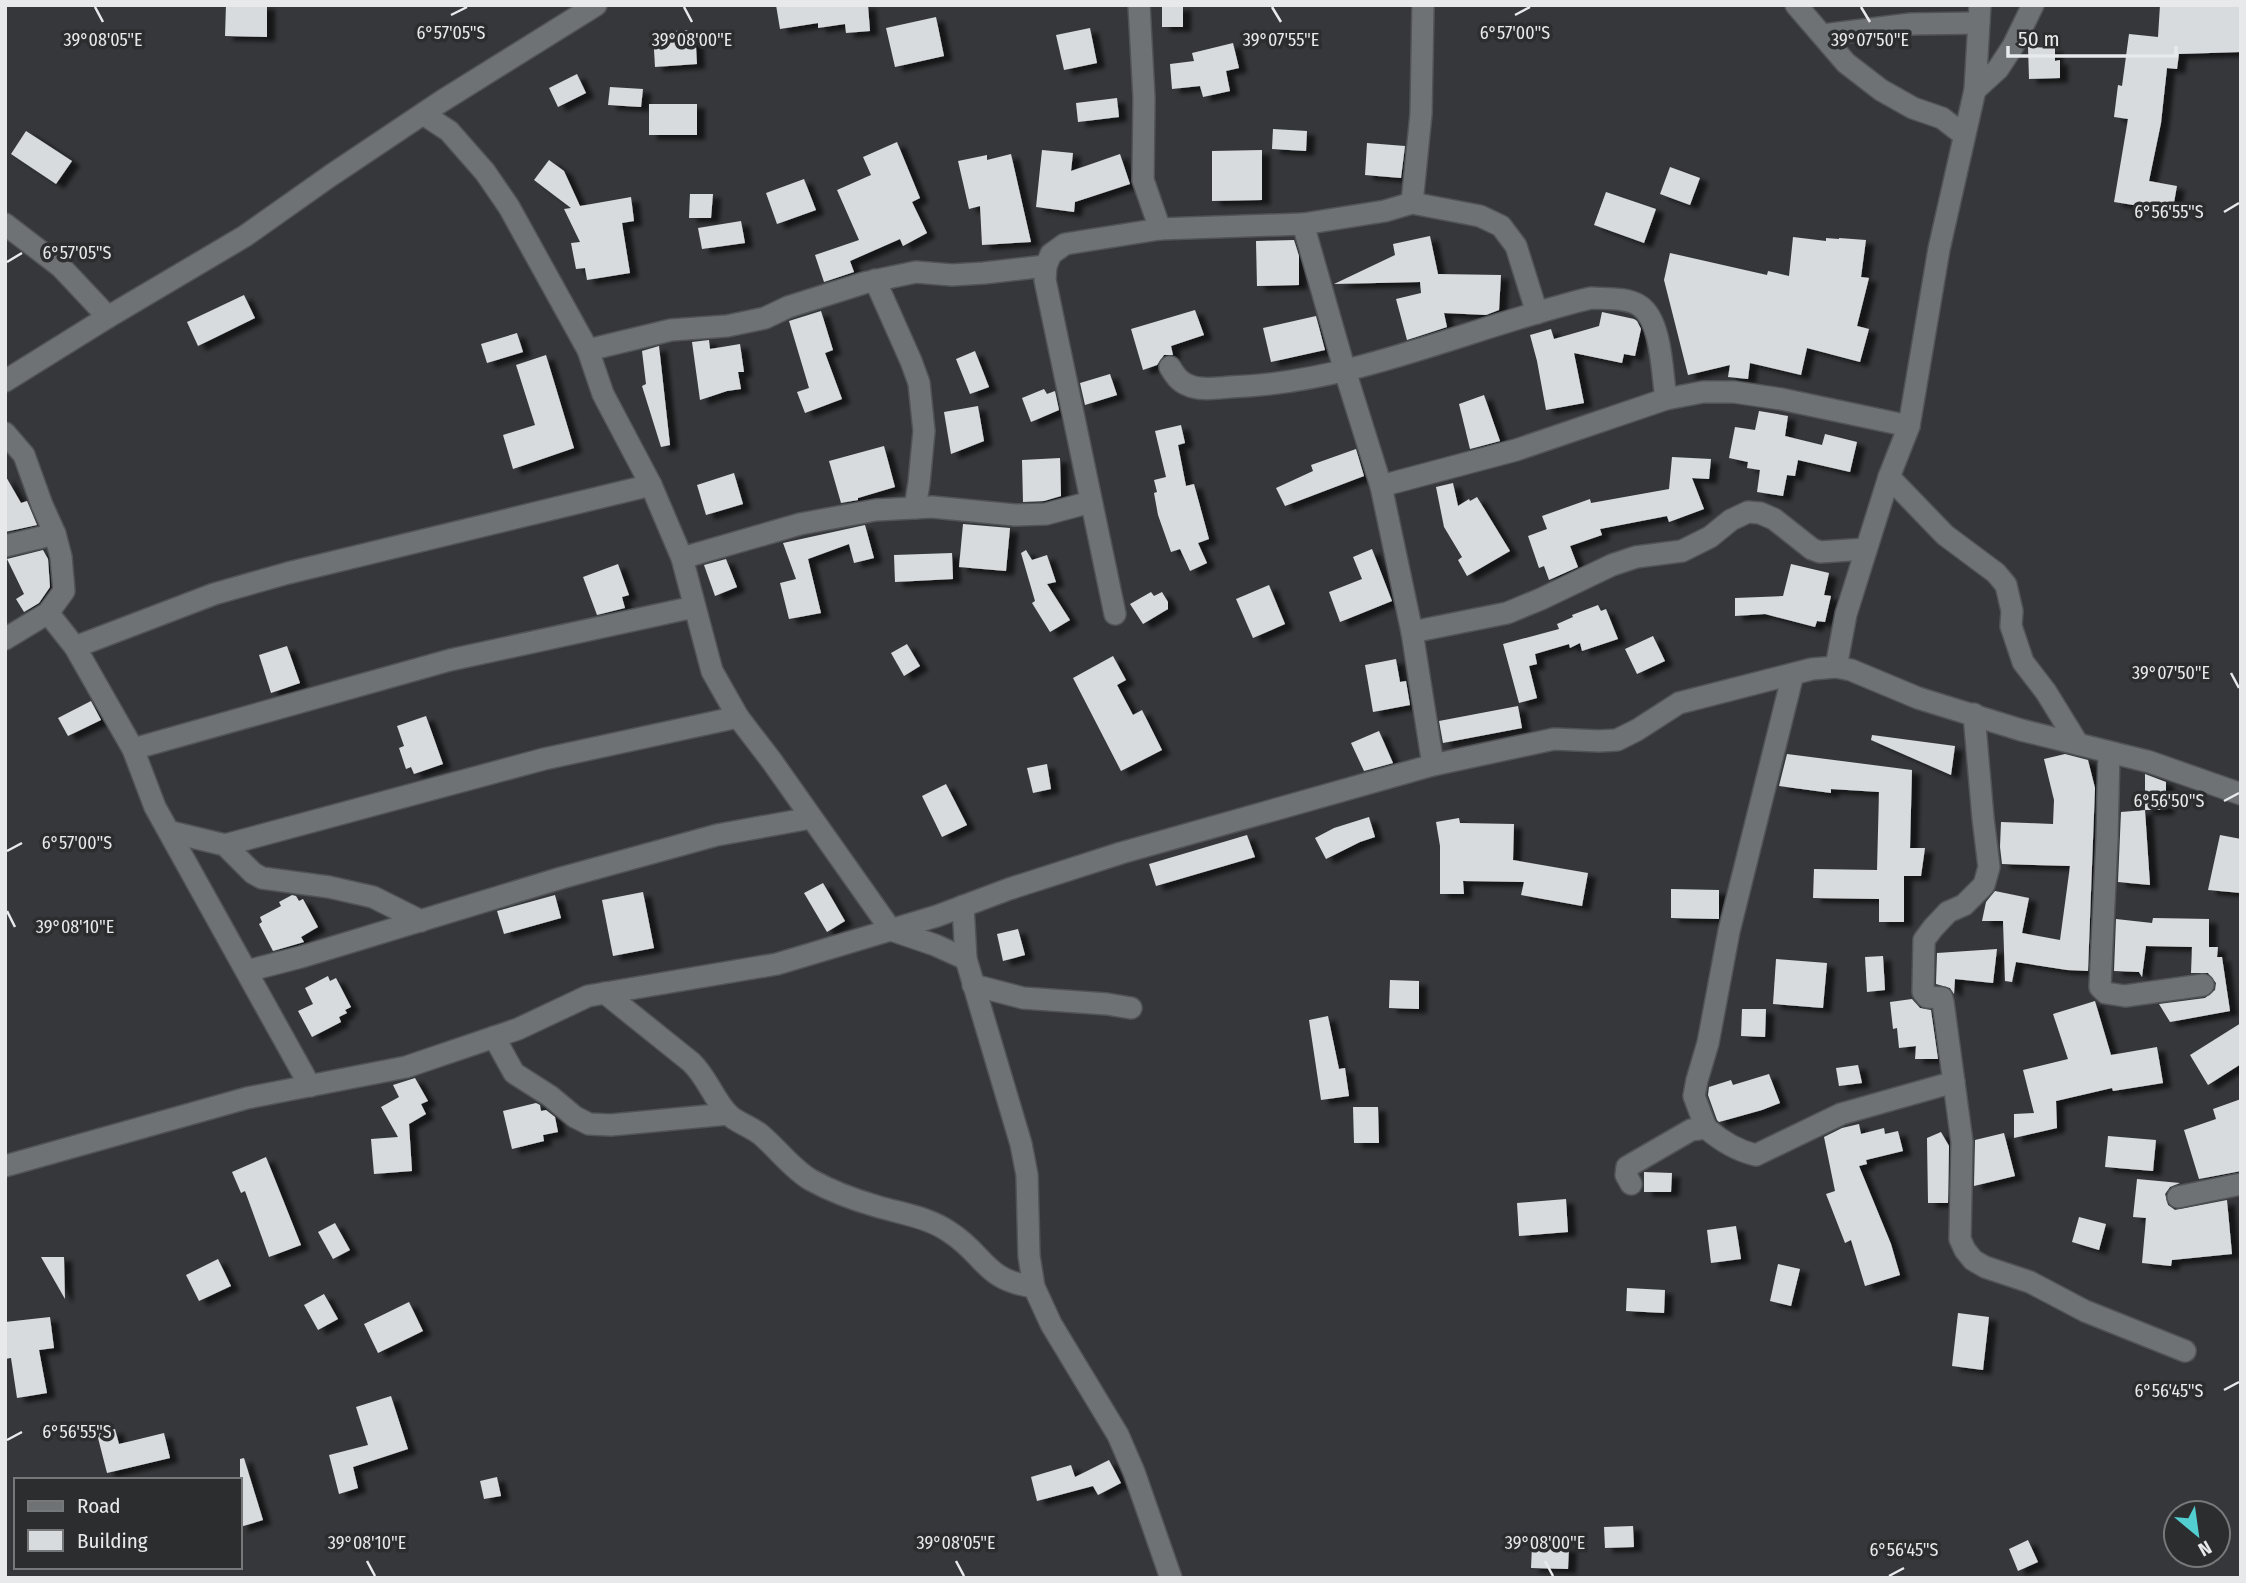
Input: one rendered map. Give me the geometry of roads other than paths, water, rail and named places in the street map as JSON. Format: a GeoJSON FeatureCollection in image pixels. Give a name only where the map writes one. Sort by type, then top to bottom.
{"type":"FeatureCollection","features":[{"type":"Feature","properties":{"kind":"street"},"geometry":{"type":"LineString","coordinates":[[5,381],[246,236],[330,176],[596,5]]}},
{"type":"Feature","properties":{"kind":"street"},"geometry":{"type":"LineString","coordinates":[[1139,5],[1143,73],[1143,180],[1160,229]]}},
{"type":"Feature","properties":{"kind":"street"},"geometry":{"type":"LineString","coordinates":[[1412,203],[1421,114],[1423,5]]}},
{"type":"Feature","properties":{"kind":"street"},"geometry":{"type":"LineString","coordinates":[[1796,5],[1846,63],[1881,90],[1913,108],[1942,118],[1964,135]]}},
{"type":"Feature","properties":{"kind":"street"},"geometry":{"type":"LineString","coordinates":[[1975,90],[1998,69],[2013,46],[2033,5]]}},
{"type":"Feature","properties":{"kind":"street"},"geometry":{"type":"LineString","coordinates":[[1823,35],[1980,14],[1975,90],[1939,249],[1909,426],[1889,477],[1846,614],[1836,667]]}},
{"type":"Feature","properties":{"kind":"street"},"geometry":{"type":"LineString","coordinates":[[424,114],[449,131],[485,172],[509,207],[587,350],[603,394],[651,485],[682,558],[712,671],[738,716],[891,930],[966,959]]}},
{"type":"Feature","properties":{"kind":"street"},"geometry":{"type":"LineString","coordinates":[[1115,614],[1045,279],[1051,254],[1065,244],[1160,229],[1303,224],[1385,211],[1412,203],[1480,216],[1501,226],[1516,246],[1537,313]]}},
{"type":"Feature","properties":{"kind":"street"},"geometry":{"type":"LineString","coordinates":[[5,224],[61,267],[108,317]]}},
{"type":"Feature","properties":{"kind":"street"},"geometry":{"type":"LineString","coordinates":[[1303,224],[1381,486],[1412,632],[1433,765]]}},
{"type":"Feature","properties":{"kind":"street"},"geometry":{"type":"LineString","coordinates":[[587,350],[671,330],[727,326],[765,318],[788,307],[875,280],[916,272],[952,275],[1046,266]]}},
{"type":"Feature","properties":{"kind":"street"},"geometry":{"type":"LineString","coordinates":[[875,280],[919,383],[923,430],[915,508]]}},
{"type":"Feature","properties":{"kind":"street"},"geometry":{"type":"LineString","coordinates":[[1170,367],[1175,376],[1187,385],[1202,388],[1256,387],[1345,371],[1591,298],[1623,300],[1640,306],[1656,331],[1666,399]]}},
{"type":"Feature","properties":{"kind":"street"},"geometry":{"type":"LineString","coordinates":[[1381,486],[1516,450],[1666,399],[1703,392],[1734,392],[1781,399],[1909,426]]}},
{"type":"Feature","properties":{"kind":"street"},"geometry":{"type":"LineString","coordinates":[[5,433],[24,454],[54,534],[61,557],[64,591],[48,613],[5,639]]}},
{"type":"Feature","properties":{"kind":"street"},"geometry":{"type":"LineString","coordinates":[[1889,477],[1945,535],[1996,573],[2006,585],[2012,611],[2011,626],[2023,662],[2046,692],[2078,744]]}},
{"type":"Feature","properties":{"kind":"street"},"geometry":{"type":"LineString","coordinates":[[75,647],[214,594],[288,573],[651,485]]}},
{"type":"Feature","properties":{"kind":"street"},"geometry":{"type":"LineString","coordinates":[[682,558],[800,524],[876,510],[932,507],[1015,515],[1046,513],[1091,502]]}},
{"type":"Feature","properties":{"kind":"street"},"geometry":{"type":"LineString","coordinates":[[1412,632],[1507,613],[1636,556],[1682,551],[1710,537],[1731,520],[1748,512],[1760,513],[1774,520],[1811,549],[1820,552],[1866,549]]}},
{"type":"Feature","properties":{"kind":"street"},"geometry":{"type":"LineString","coordinates":[[5,546],[54,534]]}},
{"type":"Feature","properties":{"kind":"street"},"geometry":{"type":"LineString","coordinates":[[133,749],[450,660],[695,607]]}},
{"type":"Feature","properties":{"kind":"street"},"geometry":{"type":"LineString","coordinates":[[48,613],[75,647],[133,749],[156,807],[310,1086]]}},
{"type":"Feature","properties":{"kind":"street"},"geometry":{"type":"LineString","coordinates":[[5,1166],[247,1098],[406,1067],[518,1030],[588,996],[777,964],[891,930],[1121,853],[1433,765],[1554,738],[1617,740],[1679,703],[1812,669],[1836,667],[1851,670],[1918,698],[2021,730],[2150,762],[2241,794]]}},
{"type":"Feature","properties":{"kind":"street"},"geometry":{"type":"LineString","coordinates":[[1793,674],[1729,931],[1708,1043],[1697,1080],[1695,1096],[1706,1128],[1747,1153],[1756,1155],[1841,1114],[1954,1082]]}},
{"type":"Feature","properties":{"kind":"street"},"geometry":{"type":"LineString","coordinates":[[1974,714],[1989,867],[1984,885],[1964,905],[1948,912],[1924,940],[1923,992],[1927,997],[1942,998],[1962,1142],[1960,1239],[1973,1260],[1985,1267],[2030,1282],[2085,1311],[2185,1350]]}},
{"type":"Feature","properties":{"kind":"street"},"geometry":{"type":"LineString","coordinates":[[171,832],[225,845],[544,760],[738,716]]}},
{"type":"Feature","properties":{"kind":"street"},"geometry":{"type":"LineString","coordinates":[[2109,752],[2108,839],[2100,987],[2106,993],[2125,996],[2203,985]]}},
{"type":"Feature","properties":{"kind":"street"},"geometry":{"type":"LineString","coordinates":[[247,971],[717,835],[811,818]]}},
{"type":"Feature","properties":{"kind":"street"},"geometry":{"type":"LineString","coordinates":[[225,845],[253,873],[262,878],[329,887],[373,897],[421,921]]}},
{"type":"Feature","properties":{"kind":"street"},"geometry":{"type":"LineString","coordinates":[[963,906],[966,959],[1021,1144],[1027,1175],[1034,1287],[1051,1324],[1118,1436],[1135,1472],[1171,1578]]}},
{"type":"Feature","properties":{"kind":"street"},"geometry":{"type":"LineString","coordinates":[[974,985],[1023,998],[1131,1008]]}},
{"type":"Feature","properties":{"kind":"street"},"geometry":{"type":"LineString","coordinates":[[605,993],[702,1073],[728,1114],[759,1133],[809,1179],[875,1206],[930,1220],[953,1233],[1002,1279],[1034,1287]]}},
{"type":"Feature","properties":{"kind":"street"},"geometry":{"type":"LineString","coordinates":[[494,1037],[514,1073],[589,1124],[611,1125],[728,1114]]}},
{"type":"Feature","properties":{"kind":"street"},"geometry":{"type":"LineString","coordinates":[[1631,1184],[1626,1175],[1628,1167],[1691,1130],[1706,1128]]}},
{"type":"Feature","properties":{"kind":"street"},"geometry":{"type":"LineString","coordinates":[[2178,1196],[2241,1184]]}}]}
